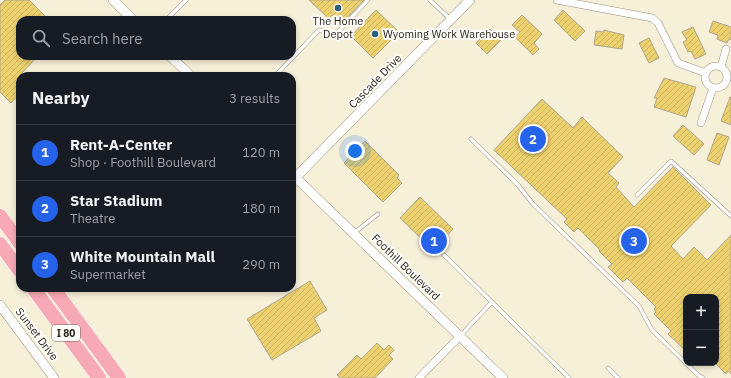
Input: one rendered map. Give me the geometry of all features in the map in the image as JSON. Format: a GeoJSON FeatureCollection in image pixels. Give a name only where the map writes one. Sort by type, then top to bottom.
{"type":"FeatureCollection","features":[{"type":"Feature","properties":{"kind":"highway"},"geometry":{"type":"LineString","coordinates":[[0,216],[16,238]]}},
{"type":"Feature","properties":{"kind":"highway"},"geometry":{"type":"LineString","coordinates":[[0,244],[16,266]]}},
{"type":"Feature","properties":{"kind":"highway","name":"I 80"},"geometry":{"type":"LineString","coordinates":[[36,292],[100,378]]}},
{"type":"Feature","properties":{"kind":"highway","name":"I 80"},"geometry":{"type":"LineString","coordinates":[[56,292],[118,375]]}},
{"type":"Feature","properties":{"kind":"street"},"geometry":{"type":"LineString","coordinates":[[113,0],[129,16]]}},
{"type":"Feature","properties":{"kind":"street","name":"Cascade Drive"},"geometry":{"type":"LineString","coordinates":[[296,173],[470,0]]}},
{"type":"Feature","properties":{"kind":"street"},"geometry":{"type":"LineString","coordinates":[[557,0],[652,18],[658,23],[678,63],[706,73]]}},
{"type":"Feature","properties":{"kind":"street"},"geometry":{"type":"LineString","coordinates":[[721,68],[726,49]]}},
{"type":"Feature","properties":{"kind":"street"},"geometry":{"type":"LineString","coordinates":[[174,60],[187,72]]}},
{"type":"Feature","properties":{"kind":"street"},"geometry":{"type":"LineString","coordinates":[[715,66],[721,68],[726,73],[729,81],[722,87],[712,88],[706,81],[706,73],[710,68],[715,66]]}},
{"type":"Feature","properties":{"kind":"street"},"geometry":{"type":"LineString","coordinates":[[701,123],[712,88]]}},
{"type":"Feature","properties":{"kind":"street","name":"Foothill Boulevard"},"geometry":{"type":"LineString","coordinates":[[296,177],[461,335],[503,378]]}},
{"type":"Feature","properties":{"kind":"street","name":"Sunset Drive"},"geometry":{"type":"LineString","coordinates":[[0,305],[54,378]]}},
{"type":"Feature","properties":{"kind":"street"},"geometry":{"type":"LineString","coordinates":[[419,378],[461,335]]}},
{"type":"Feature","properties":{"kind":"lane"},"geometry":{"type":"LineString","coordinates":[[170,16],[186,0]]}},
{"type":"Feature","properties":{"kind":"lane"},"geometry":{"type":"LineString","coordinates":[[296,55],[320,30],[335,35],[368,0]]}},
{"type":"Feature","properties":{"kind":"lane"},"geometry":{"type":"LineString","coordinates":[[430,0],[451,20]]}},
{"type":"Feature","properties":{"kind":"lane"},"geometry":{"type":"LineString","coordinates":[[279,72],[291,60]]}},
{"type":"Feature","properties":{"kind":"lane"},"geometry":{"type":"LineString","coordinates":[[471,139],[518,185],[533,204],[640,306],[652,330],[698,375],[704,378]]}},
{"type":"Feature","properties":{"kind":"lane"},"geometry":{"type":"LineString","coordinates":[[637,195],[672,160],[731,216]]}},
{"type":"Feature","properties":{"kind":"lane"},"geometry":{"type":"LineString","coordinates":[[354,233],[378,214]]}},
{"type":"Feature","properties":{"kind":"lane"},"geometry":{"type":"LineString","coordinates":[[444,255],[569,378]]}},
{"type":"Feature","properties":{"kind":"lane"},"geometry":{"type":"LineString","coordinates":[[461,335],[492,302]]}},
{"type":"Feature","properties":{"kind":"lane"},"geometry":{"type":"LineString","coordinates":[[608,368],[618,378]]}},
{"type":"Feature","properties":{"kind":"building"},"geometry":{"type":"Polygon","coordinates":[[[5,0],[29,0],[45,16],[16,16],[16,60],[34,60],[23,72],[16,72],[16,97],[11,103],[0,92],[0,5],[5,0]]]}},
{"type":"Feature","properties":{"kind":"building","name":"The Home Depot"},"geometry":{"type":"Polygon","coordinates":[[[309,0],[364,0],[341,24],[332,15],[329,19],[309,0]]]}},
{"type":"Feature","properties":{"kind":"building","name":"Wyoming Work Warehouse"},"geometry":{"type":"Polygon","coordinates":[[[376,10],[399,32],[373,58],[351,36],[376,10]]]}},
{"type":"Feature","properties":{"kind":"building"},"geometry":{"type":"Polygon","coordinates":[[[563,10],[585,31],[575,41],[554,20],[563,10]]]}},
{"type":"Feature","properties":{"kind":"building"},"geometry":{"type":"Polygon","coordinates":[[[522,15],[542,34],[534,43],[539,49],[533,55],[515,37],[520,32],[512,25],[522,15]]]}},
{"type":"Feature","properties":{"kind":"building"},"geometry":{"type":"Polygon","coordinates":[[[713,21],[731,27],[731,40],[729,39],[727,43],[717,39],[718,35],[709,32],[713,21]]]}},
{"type":"Feature","properties":{"kind":"building"},"geometry":{"type":"Polygon","coordinates":[[[693,27],[706,54],[695,59],[691,51],[688,52],[683,42],[687,40],[682,32],[693,27]]]}},
{"type":"Feature","properties":{"kind":"building"},"geometry":{"type":"Polygon","coordinates":[[[490,29],[501,40],[487,54],[476,43],[490,29]]]}},
{"type":"Feature","properties":{"kind":"building"},"geometry":{"type":"Polygon","coordinates":[[[604,30],[624,35],[622,49],[594,45],[596,31],[604,32],[604,30]]]}},
{"type":"Feature","properties":{"kind":"building"},"geometry":{"type":"Polygon","coordinates":[[[649,38],[659,58],[649,63],[639,43],[649,38]]]}},
{"type":"Feature","properties":{"kind":"building"},"geometry":{"type":"Polygon","coordinates":[[[664,78],[696,87],[686,117],[654,107],[657,98],[654,98],[664,78]]]}},
{"type":"Feature","properties":{"kind":"building"},"geometry":{"type":"Polygon","coordinates":[[[731,97],[731,125],[721,121],[731,97]]]}},
{"type":"Feature","properties":{"kind":"building"},"geometry":{"type":"Polygon","coordinates":[[[542,99],[573,128],[582,117],[623,157],[608,173],[619,183],[616,187],[634,207],[673,167],[711,205],[671,246],[683,259],[694,247],[707,260],[731,235],[731,374],[728,371],[726,374],[718,366],[719,294],[683,294],[683,348],[668,334],[671,331],[654,314],[656,312],[654,309],[656,307],[627,278],[623,282],[608,267],[612,264],[599,251],[600,250],[578,228],[574,232],[564,222],[567,219],[494,150],[542,99]]]}},
{"type":"Feature","properties":{"kind":"building"},"geometry":{"type":"Polygon","coordinates":[[[683,125],[704,144],[694,155],[673,136],[683,125]]]}},
{"type":"Feature","properties":{"kind":"building"},"geometry":{"type":"Polygon","coordinates":[[[717,133],[729,137],[719,165],[707,160],[717,133]]]}},
{"type":"Feature","properties":{"kind":"building"},"geometry":{"type":"Polygon","coordinates":[[[365,141],[399,175],[397,178],[402,183],[383,202],[344,163],[365,141]]]}},
{"type":"Feature","properties":{"kind":"building"},"geometry":{"type":"Polygon","coordinates":[[[420,197],[453,229],[433,250],[400,218],[420,197]]]}},
{"type":"Feature","properties":{"kind":"building"},"geometry":{"type":"Polygon","coordinates":[[[310,281],[327,310],[314,318],[321,331],[272,360],[247,319],[292,292],[296,292],[296,289],[310,281]]]}},
{"type":"Feature","properties":{"kind":"building"},"geometry":{"type":"Polygon","coordinates":[[[377,343],[384,350],[389,345],[394,350],[389,355],[393,359],[375,378],[340,378],[337,375],[357,355],[361,359],[377,343]]]}},
{"type":"Feature","properties":{"kind":"place","name":"The Home Depot"},"geometry":{"type":"Point","coordinates":[338,8]}},
{"type":"Feature","properties":{"kind":"place","name":"Wyoming Work Warehouse"},"geometry":{"type":"Point","coordinates":[375,34]}},
{"type":"Feature","properties":{"kind":"place","name":"Star Stadium"},"geometry":{"type":"Point","coordinates":[533,139]}},
{"type":"Feature","properties":{"kind":"place","name":"Rent-A-Center"},"geometry":{"type":"Point","coordinates":[434,241]}},
{"type":"Feature","properties":{"kind":"place","name":"White Mountain Mall"},"geometry":{"type":"Point","coordinates":[634,241]}}]}
